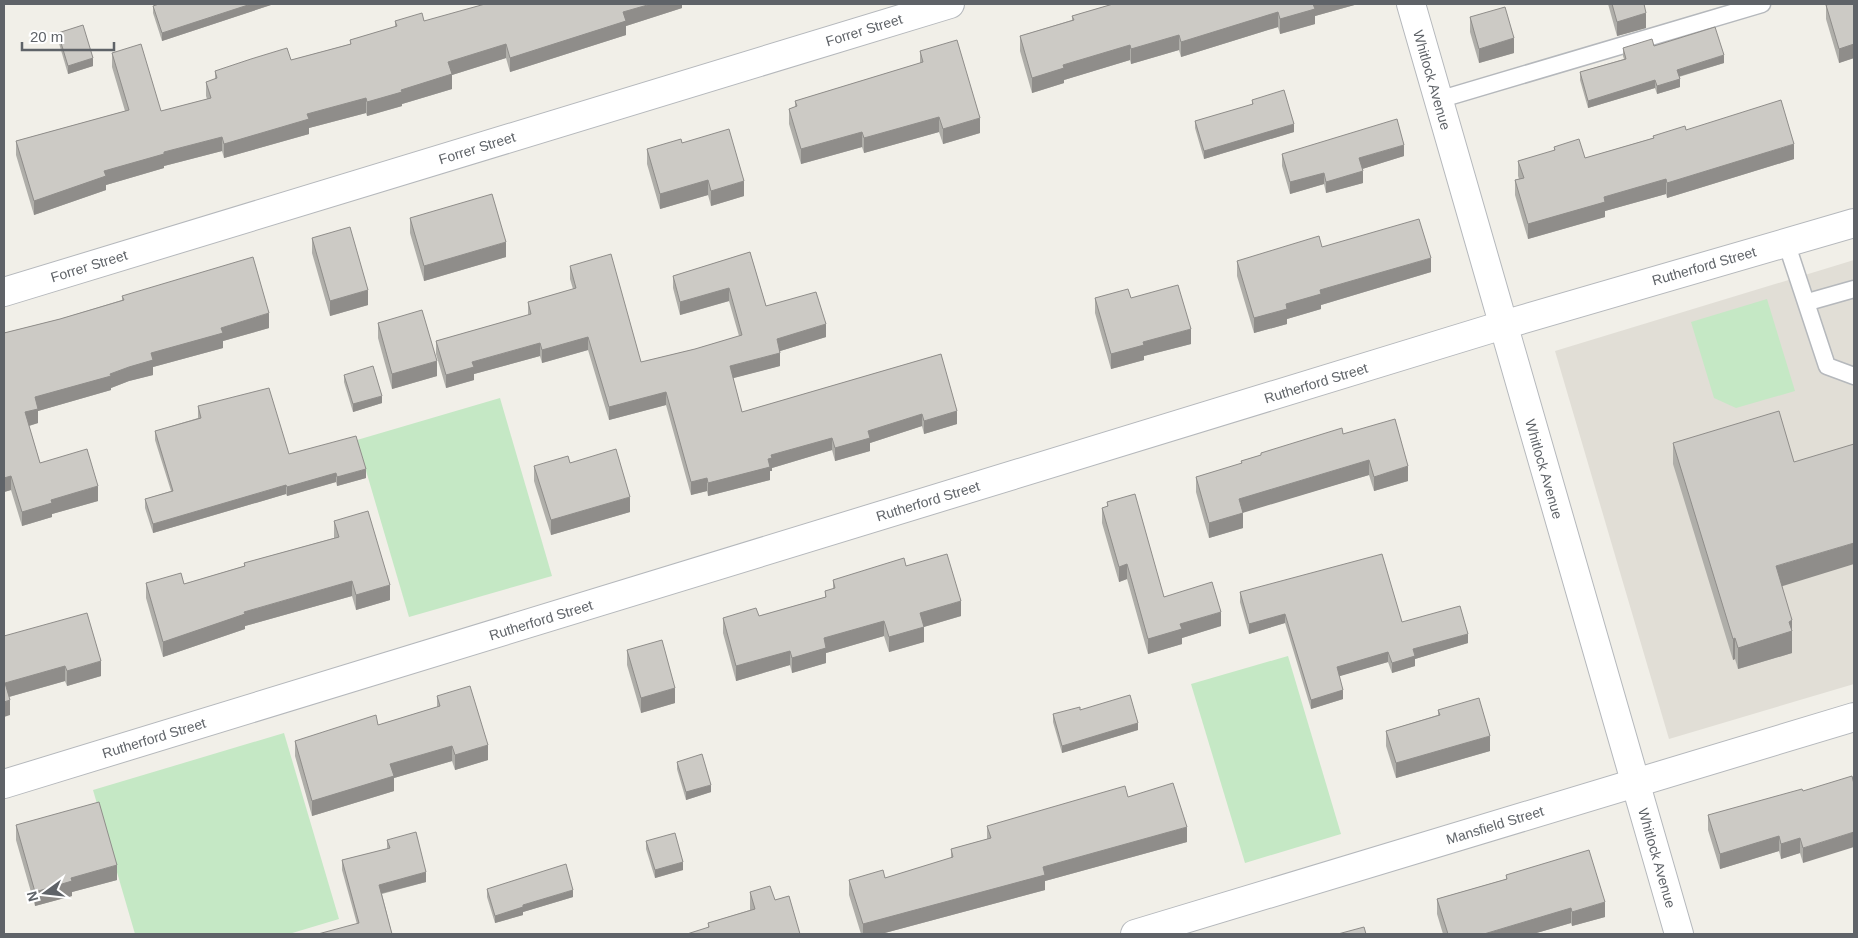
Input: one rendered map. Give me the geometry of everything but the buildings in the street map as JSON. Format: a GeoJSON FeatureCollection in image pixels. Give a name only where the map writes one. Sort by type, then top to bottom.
{"type":"FeatureCollection","features":[{"type":"Feature","properties":{"kind":"street","name":"Forrer Street"},"geometry":{"type":"LineString","coordinates":[[4,292],[950,4]]}},
{"type":"Feature","properties":{"kind":"street","name":"Whitlock Avenue"},"geometry":{"type":"LineString","coordinates":[[1410,4],[1679,934]]}},
{"type":"Feature","properties":{"kind":"street","name":"Rutherford Street"},"geometry":{"type":"LineString","coordinates":[[4,784],[1503,325],[1854,223]]}},
{"type":"Feature","properties":{"kind":"street","name":"Mansfield Street"},"geometry":{"type":"LineString","coordinates":[[1136,934],[1854,717]]}},
{"type":"Feature","properties":{"kind":"lane"},"geometry":{"type":"LineString","coordinates":[[1438,100],[1762,4]]}},
{"type":"Feature","properties":{"kind":"lane"},"geometry":{"type":"LineString","coordinates":[[1786,242],[1808,302],[1827,366],[1854,376]]}},
{"type":"Feature","properties":{"kind":"lane"},"geometry":{"type":"LineString","coordinates":[[1808,302],[1854,289]]}},
{"type":"Feature","properties":{"kind":"shaded area"},"geometry":{"type":"Polygon","coordinates":[[[1854,260],[1854,684],[1669,739],[1555,351],[1854,260]]]}},
{"type":"Feature","properties":{"kind":"green space"},"geometry":{"type":"Polygon","coordinates":[[[1767,299],[1795,391],[1736,408],[1714,398],[1691,322],[1767,299]]]}},
{"type":"Feature","properties":{"kind":"green space"},"geometry":{"type":"Polygon","coordinates":[[[500,398],[552,576],[409,617],[357,440],[500,398]]]}},
{"type":"Feature","properties":{"kind":"green space"},"geometry":{"type":"Polygon","coordinates":[[[1288,656],[1341,834],[1245,863],[1191,684],[1288,656]]]}},
{"type":"Feature","properties":{"kind":"green space"},"geometry":{"type":"Polygon","coordinates":[[[284,733],[339,919],[289,934],[135,934],[93,790],[284,733]]]}}]}
